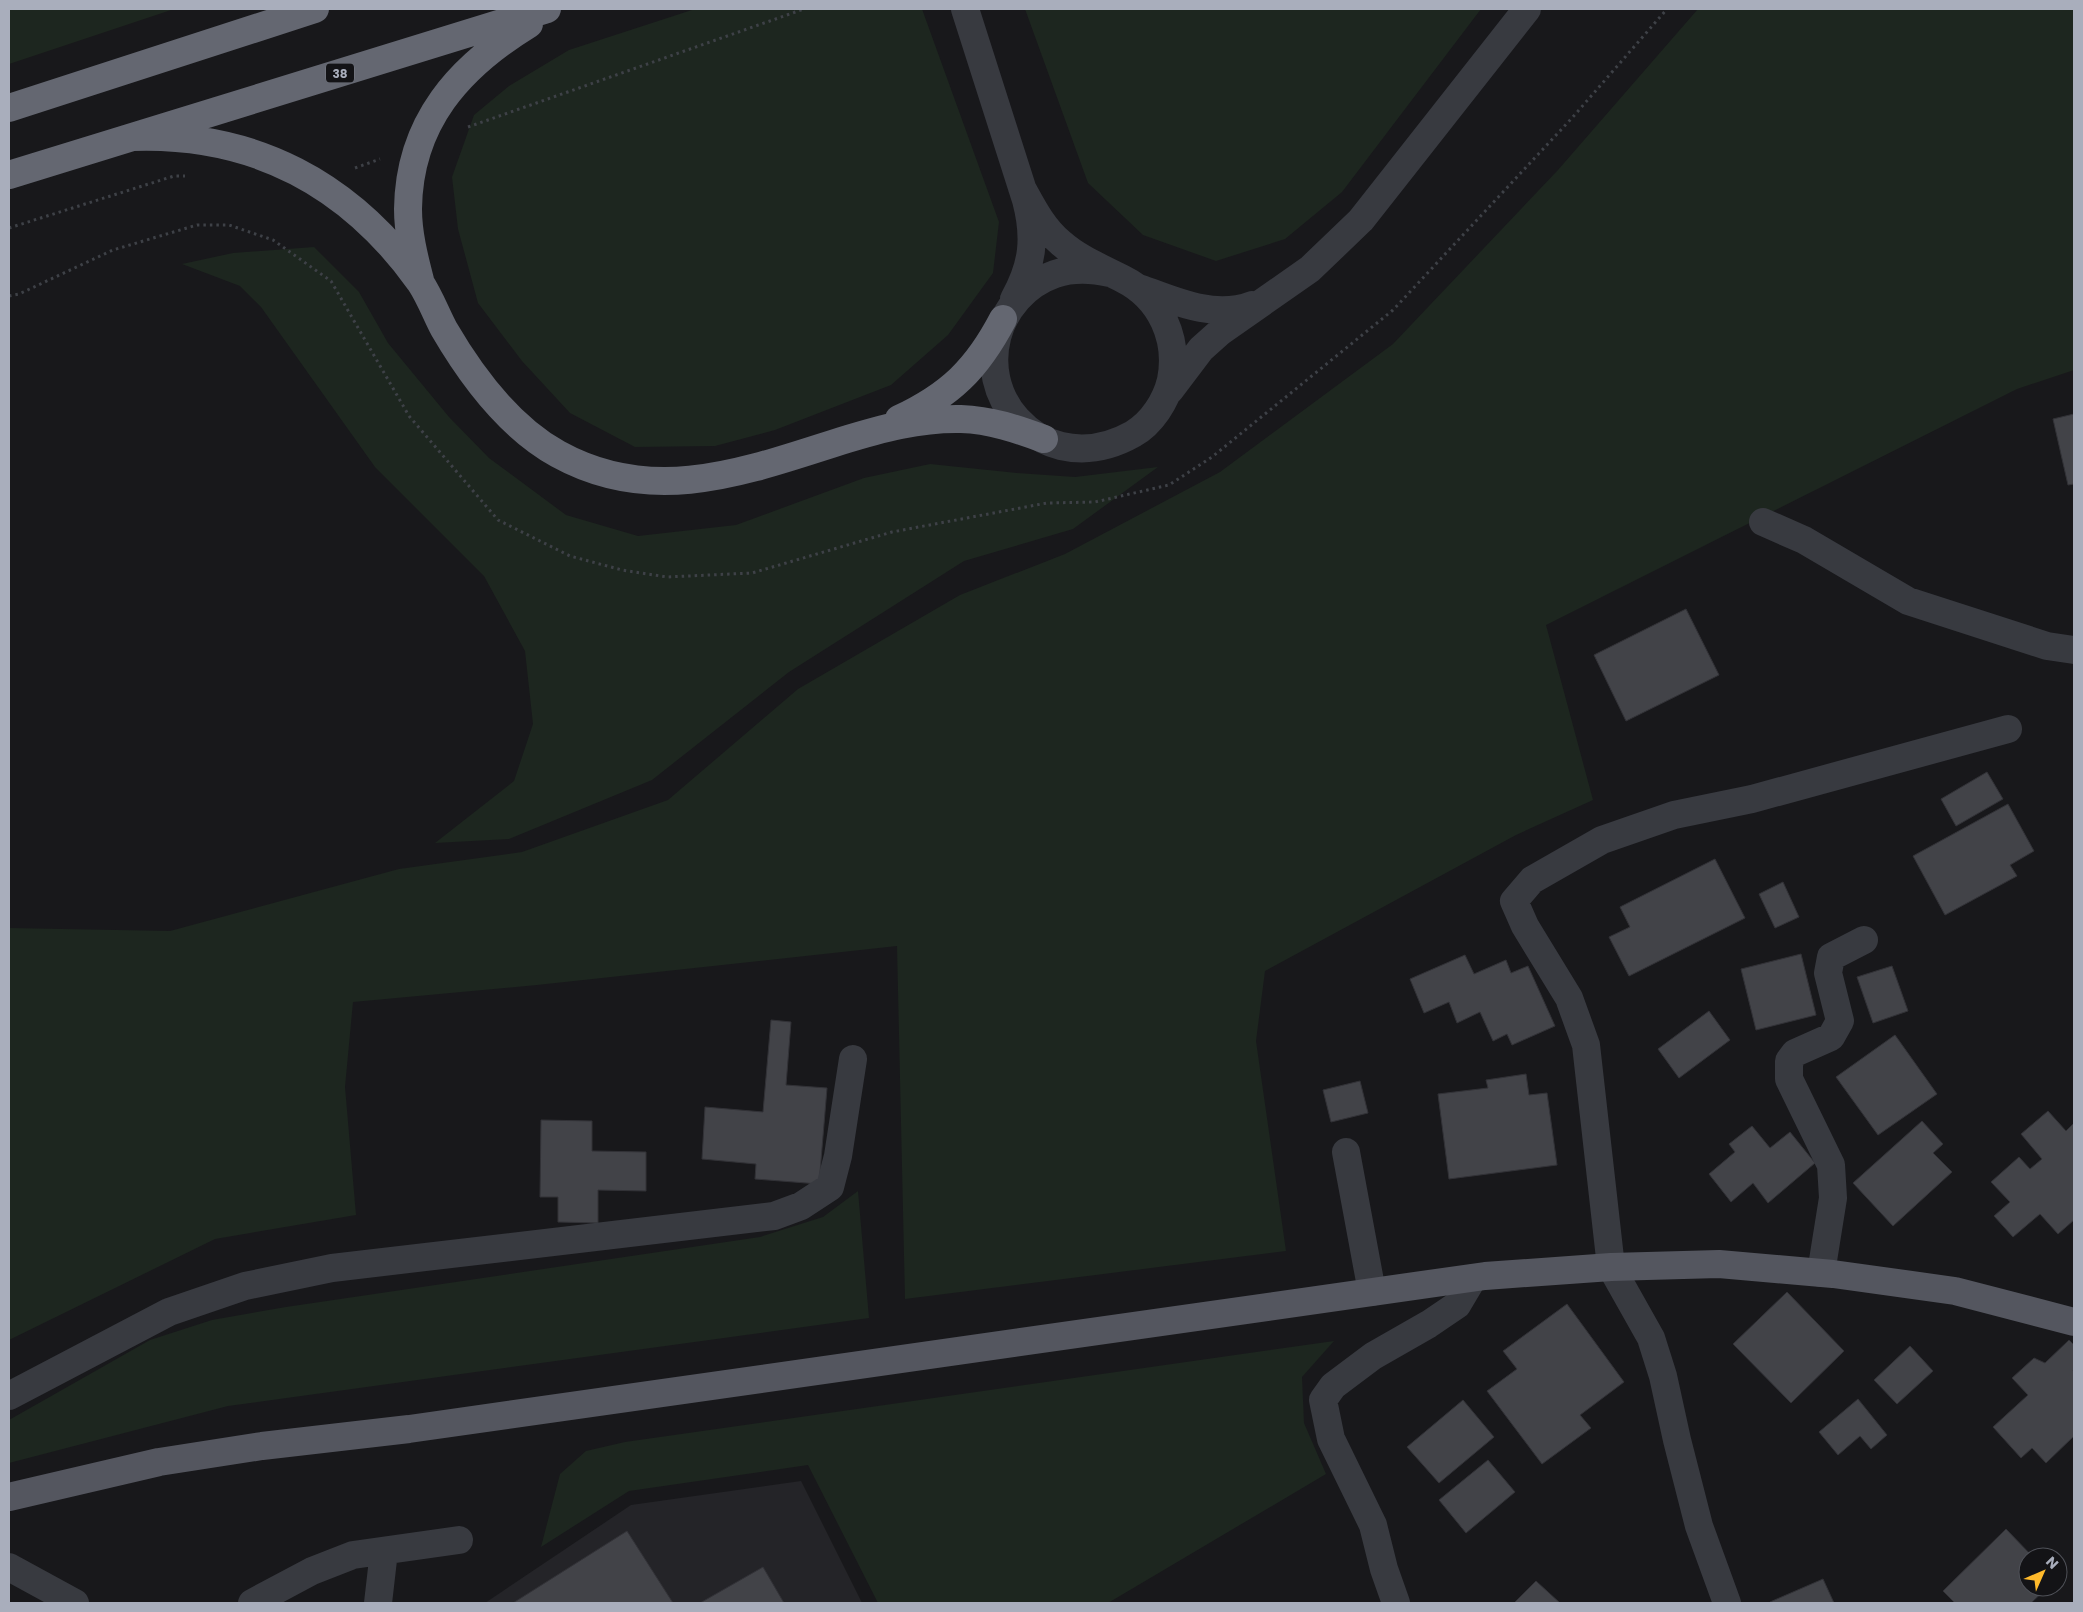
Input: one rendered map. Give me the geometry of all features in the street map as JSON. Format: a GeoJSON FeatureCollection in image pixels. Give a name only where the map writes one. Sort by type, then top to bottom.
{"type":"FeatureCollection","features":[{"type":"Feature","properties":{"kind":"highway"},"geometry":{"type":"LineString","coordinates":[[9,108],[315,9]]}},
{"type":"Feature","properties":{"kind":"highway","name":"38"},"geometry":{"type":"LineString","coordinates":[[9,175],[547,9]]}},
{"type":"Feature","properties":{"kind":"highway"},"geometry":{"type":"LineString","coordinates":[[421,284],[412,246],[408,210],[410,176],[418,145],[432,116],[450,89],[474,64],[502,40],[536,19],[558,9]]}},
{"type":"Feature","properties":{"kind":"highway"},"geometry":{"type":"LineString","coordinates":[[133,137],[159,136],[214,142],[243,149],[301,174],[331,193],[360,217],[391,247],[421,284],[444,329],[469,369],[497,403],[526,432],[558,454],[593,469],[630,479],[670,482],[713,478],[759,467],[859,436],[907,424],[959,419],[994,423],[1044,439]]}},
{"type":"Feature","properties":{"kind":"highway"},"geometry":{"type":"LineString","coordinates":[[859,436],[901,418],[942,394],[967,373],[978,360],[989,346],[1006,313]]}},
{"type":"Feature","properties":{"kind":"main road"},"geometry":{"type":"LineString","coordinates":[[9,1497],[159,1462],[253,1447],[409,1429],[1474,1278],[1611,1267],[1718,1264],[1821,1273],[1955,1291],[2074,1322]]}},
{"type":"Feature","properties":{"kind":"street"},"geometry":{"type":"LineString","coordinates":[[967,13],[1031,222],[1031,256],[1025,279],[1006,313],[994,345],[994,373],[1010,412],[1031,432],[1044,439],[1070,448],[1084,449],[1111,445],[1136,433],[1147,423],[1193,359],[1210,340],[1229,324],[1266,301],[1324,258],[1361,220],[1527,9]]}},
{"type":"Feature","properties":{"kind":"street"},"geometry":{"type":"LineString","coordinates":[[1022,188],[1038,217],[1059,242],[1081,258],[1136,286],[1173,301],[1210,310],[1239,310],[1266,301]]}},
{"type":"Feature","properties":{"kind":"street"},"geometry":{"type":"LineString","coordinates":[[1006,313],[1031,286],[1056,274],[1083,269],[1110,273]]}},
{"type":"Feature","properties":{"kind":"street"},"geometry":{"type":"LineString","coordinates":[[1136,286],[1156,307],[1169,332],[1173,360],[1169,387],[1164,400]]}},
{"type":"Feature","properties":{"kind":"street"},"geometry":{"type":"LineString","coordinates":[[1763,522],[1804,540],[1908,601],[2047,646],[2074,650]]}},
{"type":"Feature","properties":{"kind":"street"},"geometry":{"type":"LineString","coordinates":[[1726,1603],[1699,1526],[1663,1376],[1654,1348],[1611,1267],[1586,1045],[1569,998],[1525,926],[1514,901],[1532,880],[1602,840],[1674,815],[1752,799],[2008,729]]}},
{"type":"Feature","properties":{"kind":"street"},"geometry":{"type":"LineString","coordinates":[[1821,1273],[1833,1198],[1831,1165],[1789,1079],[1789,1061],[1795,1053],[1831,1037],[1840,1020],[1828,973],[1831,957],[1864,940]]}},
{"type":"Feature","properties":{"kind":"street"},"geometry":{"type":"LineString","coordinates":[[9,1396],[169,1312],[245,1286],[332,1268],[774,1216],[801,1206],[830,1187],[838,1156],[852,1059]]}},
{"type":"Feature","properties":{"kind":"street"},"geometry":{"type":"LineString","coordinates":[[1346,1152],[1372,1292]]}},
{"type":"Feature","properties":{"kind":"street"},"geometry":{"type":"LineString","coordinates":[[1396,1603],[1384,1569],[1373,1525],[1331,1439],[1323,1400],[1333,1386],[1373,1356],[1429,1324],[1456,1305],[1474,1278]]}},
{"type":"Feature","properties":{"kind":"street"},"geometry":{"type":"LineString","coordinates":[[252,1603],[312,1571],[353,1555],[460,1540]]}},
{"type":"Feature","properties":{"kind":"street"},"geometry":{"type":"LineString","coordinates":[[378,1603],[384,1551]]}},
{"type":"Feature","properties":{"kind":"street"},"geometry":{"type":"LineString","coordinates":[[9,1567],[75,1603]]}},
{"type":"Feature","properties":{"kind":"path"},"geometry":{"type":"LineString","coordinates":[[9,296],[20,294],[113,250],[197,225],[229,225],[273,240],[331,281],[409,416],[498,520],[570,556],[622,570],[667,577],[752,573],[892,532],[1047,503],[1094,502],[1170,485],[1212,457],[1393,310],[1572,118],[1667,9]]}},
{"type":"Feature","properties":{"kind":"shaded area"},"geometry":{"type":"Polygon","coordinates":[[[9,9],[174,9],[9,64],[9,9]]]}},
{"type":"Feature","properties":{"kind":"shaded area"},"geometry":{"type":"Polygon","coordinates":[[[695,9],[922,9],[999,222],[993,273],[948,335],[891,385],[775,430],[715,446],[635,447],[570,413],[522,361],[478,303],[458,229],[452,177],[474,115],[509,86],[569,50],[695,9]]]}},
{"type":"Feature","properties":{"kind":"shaded area"},"geometry":{"type":"Polygon","coordinates":[[[1025,9],[1481,9],[1342,192],[1285,239],[1216,261],[1143,235],[1088,183],[1025,9]]]}},
{"type":"Feature","properties":{"kind":"shaded area"},"geometry":{"type":"Polygon","coordinates":[[[1698,9],[2074,9],[2074,370],[2017,389],[1546,625],[1593,800],[1516,835],[1265,971],[1256,1041],[1286,1251],[905,1299],[897,946],[537,985],[353,1002],[345,1087],[356,1215],[215,1239],[9,1340],[9,928],[170,931],[399,869],[522,852],[668,800],[798,689],[960,595],[1065,554],[1220,472],[1393,344],[1558,170],[1698,9]]]}},
{"type":"Feature","properties":{"kind":"shaded area"},"geometry":{"type":"Polygon","coordinates":[[[314,247],[359,292],[388,343],[449,417],[489,458],[566,515],[638,536],[736,525],[864,478],[930,464],[1075,477],[1158,467],[1073,529],[964,561],[789,672],[652,780],[509,839],[435,843],[514,781],[533,724],[525,651],[484,576],[375,467],[261,307],[240,286],[182,264],[233,253],[314,247]]]}},
{"type":"Feature","properties":{"kind":"shaded area"},"geometry":{"type":"Polygon","coordinates":[[[858,1191],[869,1318],[228,1406],[9,1463],[9,1420],[150,1340],[212,1320],[286,1307],[760,1237],[823,1217],[858,1191]]]}},
{"type":"Feature","properties":{"kind":"shaded area"},"geometry":{"type":"Polygon","coordinates":[[[1334,1341],[1302,1377],[1304,1423],[1326,1474],[1108,1603],[878,1603],[808,1465],[629,1491],[541,1547],[560,1474],[586,1451],[625,1442],[1334,1341]]]}},
{"type":"Feature","properties":{"kind":"shaded area"},"geometry":{"type":"Polygon","coordinates":[[[801,1481],[862,1603],[485,1603],[631,1505],[801,1481]]]}},
{"type":"Feature","properties":{"kind":"building"},"geometry":{"type":"Polygon","coordinates":[[[2074,414],[2074,484],[2068,485],[2053,419],[2074,414]]]}},
{"type":"Feature","properties":{"kind":"building"},"geometry":{"type":"Polygon","coordinates":[[[1686,609],[1719,675],[1626,721],[1594,655],[1686,609]]]}},
{"type":"Feature","properties":{"kind":"building"},"geometry":{"type":"Polygon","coordinates":[[[1987,772],[2003,799],[1956,826],[1941,799],[1987,772]]]}},
{"type":"Feature","properties":{"kind":"building"},"geometry":{"type":"Polygon","coordinates":[[[2008,804],[2034,851],[2010,865],[2017,876],[1945,915],[1913,856],[2008,804]]]}},
{"type":"Feature","properties":{"kind":"building"},"geometry":{"type":"Polygon","coordinates":[[[1715,859],[1745,918],[1629,976],[1609,937],[1630,927],[1620,907],[1715,859]]]}},
{"type":"Feature","properties":{"kind":"building"},"geometry":{"type":"Polygon","coordinates":[[[1783,882],[1799,917],[1775,928],[1759,894],[1783,882]]]}},
{"type":"Feature","properties":{"kind":"building"},"geometry":{"type":"Polygon","coordinates":[[[1801,954],[1816,1015],[1756,1030],[1741,969],[1801,954]]]}},
{"type":"Feature","properties":{"kind":"building"},"geometry":{"type":"Polygon","coordinates":[[[1465,955],[1474,974],[1506,960],[1511,973],[1528,966],[1555,1026],[1512,1045],[1507,1034],[1493,1041],[1480,1012],[1457,1023],[1449,1002],[1424,1013],[1410,979],[1465,955]]]}},
{"type":"Feature","properties":{"kind":"building"},"geometry":{"type":"Polygon","coordinates":[[[1892,966],[1908,1011],[1873,1023],[1857,977],[1892,966]]]}},
{"type":"Feature","properties":{"kind":"building"},"geometry":{"type":"Polygon","coordinates":[[[1709,1011],[1730,1040],[1679,1078],[1658,1049],[1709,1011]]]}},
{"type":"Feature","properties":{"kind":"building"},"geometry":{"type":"Polygon","coordinates":[[[771,1020],[791,1022],[786,1085],[827,1088],[819,1184],[755,1179],[756,1164],[702,1159],[705,1107],[763,1112],[771,1020]]]}},
{"type":"Feature","properties":{"kind":"building"},"geometry":{"type":"Polygon","coordinates":[[[1895,1035],[1937,1094],[1878,1135],[1836,1077],[1895,1035]]]}},
{"type":"Feature","properties":{"kind":"building"},"geometry":{"type":"Polygon","coordinates":[[[1526,1074],[1529,1095],[1547,1093],[1557,1165],[1449,1179],[1438,1094],[1488,1088],[1486,1080],[1526,1074]]]}},
{"type":"Feature","properties":{"kind":"building"},"geometry":{"type":"Polygon","coordinates":[[[1360,1081],[1368,1113],[1331,1122],[1323,1090],[1360,1081]]]}},
{"type":"Feature","properties":{"kind":"building"},"geometry":{"type":"Polygon","coordinates":[[[2048,1111],[2066,1131],[2074,1123],[2074,1220],[2058,1234],[2040,1214],[2013,1237],[1994,1216],[2010,1202],[1991,1182],[2019,1157],[2030,1169],[2042,1159],[2021,1134],[2048,1111]]]}},
{"type":"Feature","properties":{"kind":"building"},"geometry":{"type":"Polygon","coordinates":[[[541,1120],[592,1121],[592,1151],[646,1152],[646,1191],[598,1190],[598,1223],[558,1222],[558,1197],[540,1197],[541,1120]]]}},
{"type":"Feature","properties":{"kind":"building"},"geometry":{"type":"Polygon","coordinates":[[[1922,1121],[1943,1144],[1933,1153],[1952,1172],[1893,1226],[1853,1183],[1922,1121]]]}},
{"type":"Feature","properties":{"kind":"building"},"geometry":{"type":"Polygon","coordinates":[[[1752,1126],[1770,1148],[1790,1132],[1815,1163],[1768,1203],[1753,1183],[1731,1202],[1709,1174],[1735,1152],[1729,1144],[1752,1126]]]}},
{"type":"Feature","properties":{"kind":"building"},"geometry":{"type":"Polygon","coordinates":[[[1787,1292],[1844,1351],[1791,1403],[1733,1344],[1787,1292]]]}},
{"type":"Feature","properties":{"kind":"building"},"geometry":{"type":"Polygon","coordinates":[[[1567,1304],[1624,1382],[1580,1415],[1591,1428],[1542,1464],[1487,1391],[1517,1369],[1503,1351],[1567,1304]]]}},
{"type":"Feature","properties":{"kind":"building"},"geometry":{"type":"Polygon","coordinates":[[[2069,1340],[2074,1345],[2074,1436],[2046,1463],[2032,1448],[2021,1458],[1993,1427],[2028,1395],[2012,1378],[2034,1358],[2045,1363],[2069,1340]]]}},
{"type":"Feature","properties":{"kind":"building"},"geometry":{"type":"Polygon","coordinates":[[[1910,1346],[1933,1371],[1897,1404],[1874,1380],[1910,1346]]]}},
{"type":"Feature","properties":{"kind":"building"},"geometry":{"type":"Polygon","coordinates":[[[1858,1399],[1887,1435],[1871,1449],[1860,1436],[1838,1455],[1819,1432],[1858,1399]]]}},
{"type":"Feature","properties":{"kind":"building"},"geometry":{"type":"Polygon","coordinates":[[[1463,1400],[1494,1437],[1439,1483],[1407,1447],[1463,1400]]]}},
{"type":"Feature","properties":{"kind":"building"},"geometry":{"type":"Polygon","coordinates":[[[1488,1460],[1515,1492],[1466,1533],[1439,1500],[1488,1460]]]}},
{"type":"Feature","properties":{"kind":"building"},"geometry":{"type":"Polygon","coordinates":[[[2006,1529],[2023,1547],[2018,1547],[2018,1597],[2037,1597],[2031,1603],[1952,1603],[1954,1602],[1943,1591],[2006,1529]]]}},
{"type":"Feature","properties":{"kind":"building"},"geometry":{"type":"Polygon","coordinates":[[[627,1531],[673,1603],[513,1603],[627,1531]]]}},
{"type":"Feature","properties":{"kind":"building"},"geometry":{"type":"Polygon","coordinates":[[[763,1567],[784,1603],[700,1603],[763,1567]]]}},
{"type":"Feature","properties":{"kind":"building"},"geometry":{"type":"Polygon","coordinates":[[[1823,1579],[1834,1603],[1770,1602],[1823,1579]]]}},
{"type":"Feature","properties":{"kind":"building"},"geometry":{"type":"Polygon","coordinates":[[[1536,1581],[1560,1603],[1514,1603],[1536,1581]]]}}]}
